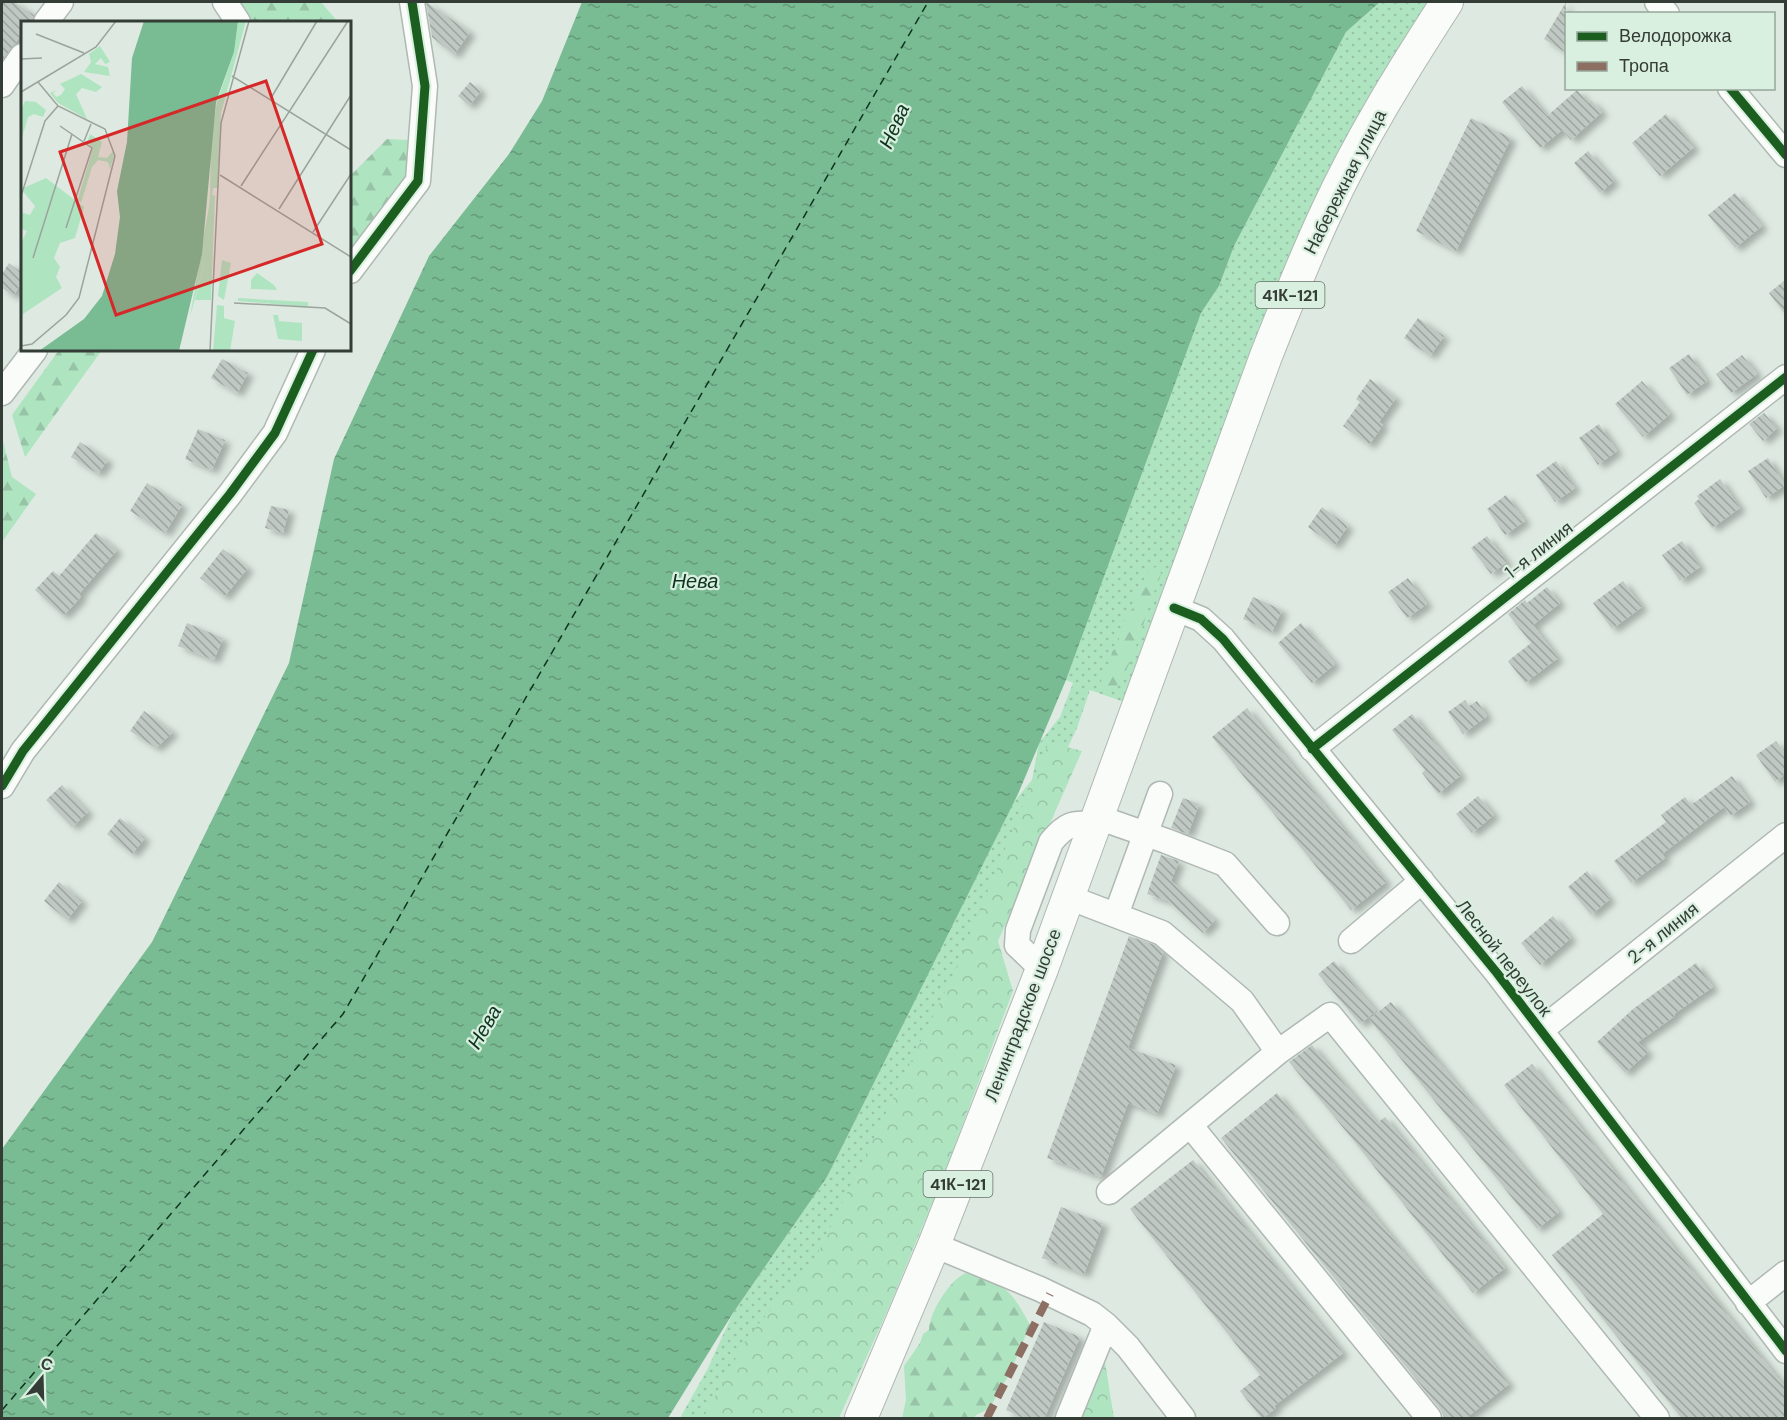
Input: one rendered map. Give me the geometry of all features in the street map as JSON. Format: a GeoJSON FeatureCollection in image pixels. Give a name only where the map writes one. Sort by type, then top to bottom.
{"type":"FeatureCollection","features":[{"type":"Feature","properties":{"kind":"main road","name":"Набережная улица"},"geometry":{"type":"LineString","coordinates":[[1174,608],[1292,288],[1326,211],[1400,77],[1447,2]]}},
{"type":"Feature","properties":{"kind":"main road","name":"Ленинградское шоссе"},"geometry":{"type":"LineString","coordinates":[[861,1419],[934,1245],[1042,969],[1174,608]]}},
{"type":"Feature","properties":{"kind":"street"},"geometry":{"type":"LineString","coordinates":[[47,21],[62,2]]}},
{"type":"Feature","properties":{"kind":"street"},"geometry":{"type":"LineString","coordinates":[[225,2],[237,21]]}},
{"type":"Feature","properties":{"kind":"street"},"geometry":{"type":"LineString","coordinates":[[351,270],[418,181],[425,86],[412,2]]}},
{"type":"Feature","properties":{"kind":"street"},"geometry":{"type":"LineString","coordinates":[[2,85],[21,57]]}},
{"type":"Feature","properties":{"kind":"street"},"geometry":{"type":"LineString","coordinates":[[1732,90],[1783,147]]}},
{"type":"Feature","properties":{"kind":"street"},"geometry":{"type":"LineString","coordinates":[[2,393],[33,351]]}},
{"type":"Feature","properties":{"kind":"street"},"geometry":{"type":"LineString","coordinates":[[2,786],[23,751],[230,494],[274,433],[312,351]]}},
{"type":"Feature","properties":{"kind":"street","name":"1-я линия"},"geometry":{"type":"LineString","coordinates":[[1312,749],[1785,377]]}},
{"type":"Feature","properties":{"kind":"street","name":"Лесной переулок"},"geometry":{"type":"LineString","coordinates":[[1174,608],[1201,619],[1223,639],[1497,973],[1785,1351]]}},
{"type":"Feature","properties":{"kind":"street"},"geometry":{"type":"LineString","coordinates":[[1116,915],[1160,795]]}},
{"type":"Feature","properties":{"kind":"street"},"geometry":{"type":"LineString","coordinates":[[1042,969],[1017,945],[1018,930],[1052,842],[1060,831],[1078,822],[1096,821],[1145,834],[1225,864],[1277,923]]}},
{"type":"Feature","properties":{"kind":"street","name":"2-я линия"},"geometry":{"type":"LineString","coordinates":[[1541,1030],[1785,835]]}},
{"type":"Feature","properties":{"kind":"street"},"geometry":{"type":"LineString","coordinates":[[1351,941],[1422,881]]}},
{"type":"Feature","properties":{"kind":"street"},"geometry":{"type":"LineString","coordinates":[[1068,897],[1162,933],[1242,1001],[1278,1052]]}},
{"type":"Feature","properties":{"kind":"street"},"geometry":{"type":"LineString","coordinates":[[1109,1192],[1278,1052],[1330,1015],[1657,1419]]}},
{"type":"Feature","properties":{"kind":"street"},"geometry":{"type":"LineString","coordinates":[[1190,1125],[1429,1419]]}},
{"type":"Feature","properties":{"kind":"street"},"geometry":{"type":"LineString","coordinates":[[934,1245],[1040,1289],[1092,1314],[1128,1347],[1183,1419]]}},
{"type":"Feature","properties":{"kind":"street"},"geometry":{"type":"LineString","coordinates":[[1748,1303],[1785,1273]]}},
{"type":"Feature","properties":{"kind":"street"},"geometry":{"type":"LineString","coordinates":[[1068,1419],[1106,1325]]}},
{"type":"Feature","properties":{"kind":"green space"},"geometry":{"type":"Polygon","coordinates":[[[239,2],[321,2],[337,21],[250,21],[239,2]]]}},
{"type":"Feature","properties":{"kind":"green space"},"geometry":{"type":"Polygon","coordinates":[[[1380,2],[1431,2],[1124,702],[1090,690],[1077,728],[1062,760],[833,1236],[710,1418],[680,1418],[707,1370],[733,1313],[827,1177],[1013,803],[1032,780],[1039,743],[1060,717],[1073,683],[1066,680],[1201,313],[1219,286],[1234,246],[1346,32],[1380,2]]]}},
{"type":"Feature","properties":{"kind":"green space"},"geometry":{"type":"Polygon","coordinates":[[[387,139],[410,140],[406,181],[351,255],[351,175],[387,139]]]}},
{"type":"Feature","properties":{"kind":"green space"},"geometry":{"type":"Polygon","coordinates":[[[58,351],[101,351],[25,457],[12,415],[58,351]]]}},
{"type":"Feature","properties":{"kind":"green space"},"geometry":{"type":"Polygon","coordinates":[[[2,437],[12,477],[36,494],[2,542],[2,437]]]}},
{"type":"Feature","properties":{"kind":"green space"},"geometry":{"type":"Polygon","coordinates":[[[1157,567],[1161,573],[1160,577],[1124,675],[1111,690],[1100,687],[1102,678],[1108,672],[1112,652],[1117,646],[1126,615],[1133,608],[1133,597],[1151,568],[1157,567]]]}},
{"type":"Feature","properties":{"kind":"green space"},"geometry":{"type":"Polygon","coordinates":[[[1049,742],[1082,751],[998,941],[1013,991],[942,1179],[890,1305],[839,1418],[703,1418],[748,1336],[814,1261],[954,973],[1049,742]]]}},
{"type":"Feature","properties":{"kind":"green space"},"geometry":{"type":"Polygon","coordinates":[[[966,1273],[990,1281],[1006,1290],[1012,1295],[1030,1325],[1010,1373],[989,1409],[974,1418],[902,1418],[906,1400],[904,1366],[920,1343],[923,1334],[929,1330],[936,1306],[947,1289],[966,1273]]]}},
{"type":"Feature","properties":{"kind":"green space"},"geometry":{"type":"Polygon","coordinates":[[[1102,1344],[1114,1418],[1073,1418],[1102,1344]]]}},
{"type":"Feature","properties":{"kind":"water","name":"Нева"},"geometry":{"type":"Polygon","coordinates":[[[582,2],[1380,2],[1346,32],[1234,246],[1219,286],[1201,313],[1066,680],[1018,794],[827,1177],[733,1313],[668,1418],[2,1418],[2,1149],[152,942],[289,663],[334,459],[429,256],[509,154],[542,101],[582,2]]]}},
{"type":"Feature","properties":{"kind":"building"},"geometry":{"type":"Polygon","coordinates":[[[2,2],[14,2],[34,15],[32,21],[21,21],[21,35],[2,61],[2,2]]]}},
{"type":"Feature","properties":{"kind":"building"},"geometry":{"type":"Polygon","coordinates":[[[426,2],[470,32],[454,55],[432,37],[426,2]]]}},
{"type":"Feature","properties":{"kind":"building"},"geometry":{"type":"Polygon","coordinates":[[[1566,2],[1565,52],[1544,39],[1566,2]]]}},
{"type":"Feature","properties":{"kind":"building"},"geometry":{"type":"Polygon","coordinates":[[[470,82],[481,91],[469,106],[458,96],[470,82]]]}},
{"type":"Feature","properties":{"kind":"building"},"geometry":{"type":"Polygon","coordinates":[[[1522,86],[1547,116],[1577,90],[1588,103],[1591,100],[1602,112],[1571,140],[1562,130],[1540,148],[1502,102],[1522,86]]]}},
{"type":"Feature","properties":{"kind":"building"},"geometry":{"type":"Polygon","coordinates":[[[1666,114],[1694,147],[1660,176],[1632,143],[1666,114]]]}},
{"type":"Feature","properties":{"kind":"building"},"geometry":{"type":"Polygon","coordinates":[[[1471,118],[1511,138],[1456,251],[1416,231],[1471,118]]]}},
{"type":"Feature","properties":{"kind":"building"},"geometry":{"type":"Polygon","coordinates":[[[1588,151],[1614,181],[1600,193],[1574,163],[1588,151]]]}},
{"type":"Feature","properties":{"kind":"building"},"geometry":{"type":"Polygon","coordinates":[[[1735,193],[1762,226],[1735,248],[1708,215],[1735,193]]]}},
{"type":"Feature","properties":{"kind":"building"},"geometry":{"type":"Polygon","coordinates":[[[9,263],[21,272],[21,284],[13,296],[2,288],[2,274],[9,263]]]}},
{"type":"Feature","properties":{"kind":"building"},"geometry":{"type":"Polygon","coordinates":[[[1785,280],[1785,314],[1769,293],[1785,280]]]}},
{"type":"Feature","properties":{"kind":"building"},"geometry":{"type":"Polygon","coordinates":[[[1418,318],[1444,336],[1430,356],[1404,338],[1418,318]]]}},
{"type":"Feature","properties":{"kind":"building"},"geometry":{"type":"Polygon","coordinates":[[[1689,354],[1707,381],[1687,395],[1669,368],[1689,354]]]}},
{"type":"Feature","properties":{"kind":"building"},"geometry":{"type":"Polygon","coordinates":[[[1742,355],[1757,374],[1731,393],[1716,374],[1742,355]]]}},
{"type":"Feature","properties":{"kind":"building"},"geometry":{"type":"Polygon","coordinates":[[[222,359],[248,373],[237,393],[211,378],[222,359]]]}},
{"type":"Feature","properties":{"kind":"building"},"geometry":{"type":"Polygon","coordinates":[[[1370,379],[1396,398],[1379,422],[1383,425],[1369,445],[1343,426],[1360,402],[1356,399],[1370,379]]]}},
{"type":"Feature","properties":{"kind":"building"},"geometry":{"type":"Polygon","coordinates":[[[1642,381],[1670,414],[1643,437],[1615,404],[1642,381]]]}},
{"type":"Feature","properties":{"kind":"building"},"geometry":{"type":"Polygon","coordinates":[[[1764,413],[1777,428],[1763,441],[1749,424],[1764,413]]]}},
{"type":"Feature","properties":{"kind":"building"},"geometry":{"type":"Polygon","coordinates":[[[1599,424],[1617,451],[1598,465],[1579,438],[1599,424]]]}},
{"type":"Feature","properties":{"kind":"building"},"geometry":{"type":"Polygon","coordinates":[[[198,429],[225,440],[212,470],[185,459],[198,429]]]}},
{"type":"Feature","properties":{"kind":"building"},"geometry":{"type":"Polygon","coordinates":[[[80,442],[108,460],[98,474],[71,457],[80,442]]]}},
{"type":"Feature","properties":{"kind":"building"},"geometry":{"type":"Polygon","coordinates":[[[1768,458],[1785,485],[1766,498],[1748,471],[1768,458]]]}},
{"type":"Feature","properties":{"kind":"building"},"geometry":{"type":"Polygon","coordinates":[[[1556,461],[1575,488],[1555,502],[1536,475],[1556,461]]]}},
{"type":"Feature","properties":{"kind":"building"},"geometry":{"type":"Polygon","coordinates":[[[1720,479],[1740,508],[1712,528],[1694,503],[1699,499],[1697,496],[1720,479]]]}},
{"type":"Feature","properties":{"kind":"building"},"geometry":{"type":"Polygon","coordinates":[[[147,483],[182,505],[165,533],[130,511],[147,483]]]}},
{"type":"Feature","properties":{"kind":"building"},"geometry":{"type":"Polygon","coordinates":[[[1506,495],[1525,521],[1505,535],[1487,509],[1506,495]]]}},
{"type":"Feature","properties":{"kind":"building"},"geometry":{"type":"Polygon","coordinates":[[[271,506],[289,510],[283,533],[265,528],[271,506]]]}},
{"type":"Feature","properties":{"kind":"building"},"geometry":{"type":"Polygon","coordinates":[[[1322,507],[1348,526],[1334,546],[1308,527],[1322,507]]]}},
{"type":"Feature","properties":{"kind":"building"},"geometry":{"type":"Polygon","coordinates":[[[96,533],[117,550],[79,594],[81,597],[63,616],[35,590],[53,571],[59,576],[96,533]]]}},
{"type":"Feature","properties":{"kind":"building"},"geometry":{"type":"Polygon","coordinates":[[[1487,536],[1507,562],[1491,574],[1471,548],[1487,536]]]}},
{"type":"Feature","properties":{"kind":"building"},"geometry":{"type":"Polygon","coordinates":[[[1682,541],[1700,567],[1680,581],[1662,555],[1682,541]]]}},
{"type":"Feature","properties":{"kind":"building"},"geometry":{"type":"Polygon","coordinates":[[[223,549],[248,568],[224,597],[200,578],[223,549]]]}},
{"type":"Feature","properties":{"kind":"building"},"geometry":{"type":"Polygon","coordinates":[[[1408,578],[1427,604],[1407,618],[1388,592],[1408,578]]]}},
{"type":"Feature","properties":{"kind":"building"},"geometry":{"type":"Polygon","coordinates":[[[1623,581],[1642,607],[1612,629],[1593,603],[1623,581]]]}},
{"type":"Feature","properties":{"kind":"building"},"geometry":{"type":"Polygon","coordinates":[[[1547,587],[1560,603],[1533,625],[1558,658],[1525,683],[1508,661],[1531,643],[1508,614],[1525,600],[1527,603],[1547,587]]]}},
{"type":"Feature","properties":{"kind":"building"},"geometry":{"type":"Polygon","coordinates":[[[1253,597],[1282,610],[1272,632],[1243,619],[1253,597]]]}},
{"type":"Feature","properties":{"kind":"building"},"geometry":{"type":"Polygon","coordinates":[[[187,623],[223,638],[214,660],[178,646],[187,623]]]}},
{"type":"Feature","properties":{"kind":"building"},"geometry":{"type":"Polygon","coordinates":[[[1301,623],[1335,664],[1312,683],[1278,643],[1301,623]]]}},
{"type":"Feature","properties":{"kind":"building"},"geometry":{"type":"Polygon","coordinates":[[[1465,700],[1469,706],[1477,701],[1487,716],[1463,734],[1448,712],[1465,700]]]}},
{"type":"Feature","properties":{"kind":"building"},"geometry":{"type":"Polygon","coordinates":[[[1247,708],[1386,882],[1351,910],[1212,737],[1247,708]]]}},
{"type":"Feature","properties":{"kind":"building"},"geometry":{"type":"Polygon","coordinates":[[[144,711],[173,732],[156,748],[130,731],[144,711]]]}},
{"type":"Feature","properties":{"kind":"building"},"geometry":{"type":"Polygon","coordinates":[[[1412,714],[1461,775],[1438,794],[1422,773],[1425,770],[1392,730],[1412,714]]]}},
{"type":"Feature","properties":{"kind":"building"},"geometry":{"type":"Polygon","coordinates":[[[1776,741],[1785,754],[1785,774],[1775,782],[1756,755],[1776,741]]]}},
{"type":"Feature","properties":{"kind":"building"},"geometry":{"type":"Polygon","coordinates":[[[1732,776],[1750,802],[1730,816],[1724,807],[1662,854],[1665,858],[1631,883],[1614,861],[1666,822],[1661,815],[1685,797],[1691,805],[1732,776]]]}},
{"type":"Feature","properties":{"kind":"building"},"geometry":{"type":"Polygon","coordinates":[[[62,785],[88,812],[72,827],[46,800],[62,785]]]}},
{"type":"Feature","properties":{"kind":"building"},"geometry":{"type":"Polygon","coordinates":[[[1478,796],[1494,815],[1472,833],[1456,814],[1478,796]]]}},
{"type":"Feature","properties":{"kind":"building"},"geometry":{"type":"Polygon","coordinates":[[[1183,798],[1199,804],[1188,834],[1171,828],[1183,798]]]}},
{"type":"Feature","properties":{"kind":"building"},"geometry":{"type":"Polygon","coordinates":[[[120,818],[145,838],[132,854],[107,834],[120,818]]]}},
{"type":"Feature","properties":{"kind":"building"},"geometry":{"type":"Polygon","coordinates":[[[1161,855],[1179,861],[1171,881],[1215,920],[1203,933],[1168,901],[1147,894],[1161,855]]]}},
{"type":"Feature","properties":{"kind":"building"},"geometry":{"type":"Polygon","coordinates":[[[1587,871],[1610,899],[1591,915],[1568,887],[1587,871]]]}},
{"type":"Feature","properties":{"kind":"building"},"geometry":{"type":"Polygon","coordinates":[[[59,882],[82,901],[67,920],[44,901],[59,882]]]}},
{"type":"Feature","properties":{"kind":"building"},"geometry":{"type":"Polygon","coordinates":[[[1553,916],[1571,938],[1540,965],[1521,943],[1553,916]]]}},
{"type":"Feature","properties":{"kind":"building"},"geometry":{"type":"Polygon","coordinates":[[[1129,936],[1155,945],[1163,952],[1128,1048],[1176,1065],[1157,1114],[1128,1103],[1101,1177],[1047,1158],[1129,936]]]}},
{"type":"Feature","properties":{"kind":"building"},"geometry":{"type":"Polygon","coordinates":[[[1334,961],[1376,1011],[1360,1024],[1318,974],[1334,961]]]}},
{"type":"Feature","properties":{"kind":"building"},"geometry":{"type":"Polygon","coordinates":[[[1696,963],[1713,987],[1638,1042],[1648,1052],[1625,1073],[1597,1042],[1633,1009],[1696,963]]]}},
{"type":"Feature","properties":{"kind":"building"},"geometry":{"type":"Polygon","coordinates":[[[1391,1002],[1559,1212],[1537,1229],[1369,1019],[1391,1002]]]}},
{"type":"Feature","properties":{"kind":"building"},"geometry":{"type":"Polygon","coordinates":[[[1312,1045],[1377,1123],[1385,1117],[1505,1268],[1473,1293],[1289,1062],[1312,1045]]]}},
{"type":"Feature","properties":{"kind":"building"},"geometry":{"type":"Polygon","coordinates":[[[1532,1064],[1785,1387],[1785,1419],[1682,1419],[1552,1255],[1603,1214],[1504,1085],[1532,1064]]]}},
{"type":"Feature","properties":{"kind":"building"},"geometry":{"type":"Polygon","coordinates":[[[1277,1093],[1509,1384],[1465,1419],[1445,1419],[1440,1409],[1221,1138],[1277,1093]]]}},
{"type":"Feature","properties":{"kind":"building"},"geometry":{"type":"Polygon","coordinates":[[[1193,1160],[1343,1353],[1274,1406],[1276,1408],[1262,1419],[1240,1391],[1260,1375],[1130,1209],[1193,1160]]]}},
{"type":"Feature","properties":{"kind":"building"},"geometry":{"type":"Polygon","coordinates":[[[1061,1207],[1103,1223],[1084,1274],[1042,1258],[1061,1207]]]}},
{"type":"Feature","properties":{"kind":"building"},"geometry":{"type":"Polygon","coordinates":[[[1044,1322],[1080,1337],[1044,1419],[1025,1419],[1006,1410],[1044,1322]]]}},
{"type":"Feature","properties":{"kind":"ferry route"},"geometry":{"type":"LineString","coordinates":[[2,1410],[343,1014],[928,2]]}},
{"type":"Feature","properties":{"kind":"marked path"},"geometry":{"type":"LineString","coordinates":[[987,1418],[1050,1294]]}},
{"type":"Feature","properties":{"kind":"cycle path"},"geometry":{"type":"LineString","coordinates":[[351,270],[418,181],[425,86],[412,2]]}},
{"type":"Feature","properties":{"kind":"cycle path"},"geometry":{"type":"LineString","coordinates":[[1732,90],[1786,155]]}},
{"type":"Feature","properties":{"kind":"cycle path"},"geometry":{"type":"LineString","coordinates":[[2,786],[23,751],[230,494],[275,433],[313,351]]}},
{"type":"Feature","properties":{"kind":"cycle path"},"geometry":{"type":"LineString","coordinates":[[1312,749],[1786,377]]}},
{"type":"Feature","properties":{"kind":"cycle path"},"geometry":{"type":"LineString","coordinates":[[1174,608],[1201,619],[1223,639],[1497,973],[1786,1351]]}}]}
